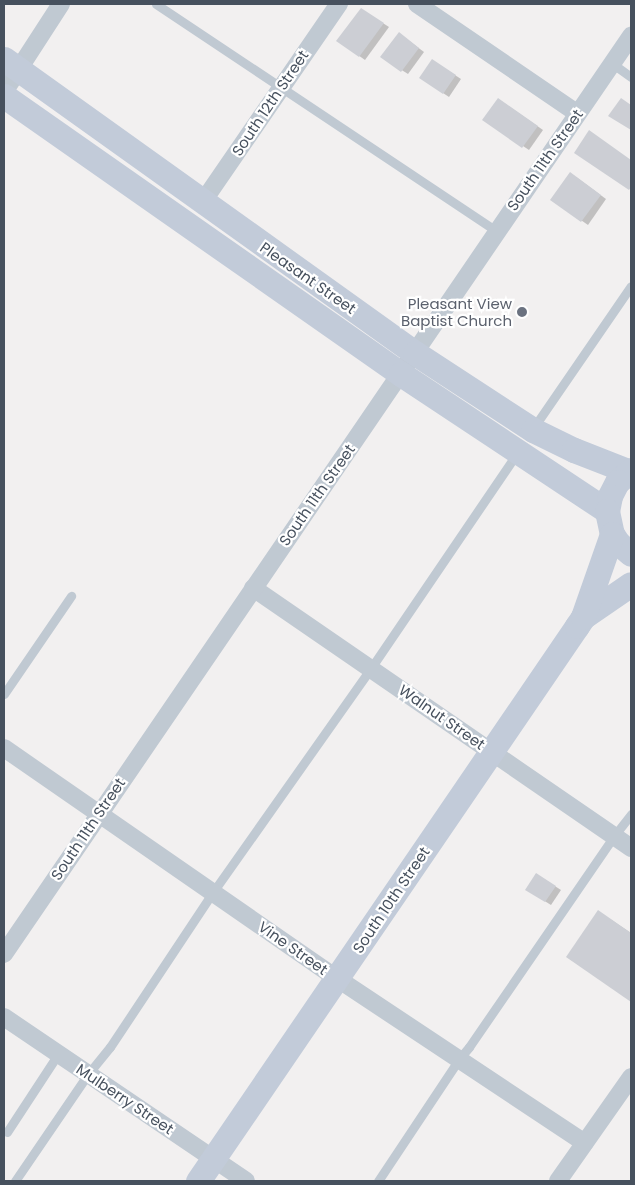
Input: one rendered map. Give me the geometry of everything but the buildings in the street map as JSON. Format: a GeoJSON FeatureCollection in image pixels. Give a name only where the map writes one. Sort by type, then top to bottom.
{"type":"FeatureCollection","features":[{"type":"Feature","properties":{"kind":"street"},"geometry":{"type":"LineString","coordinates":[[4,92],[11,64],[61,4]]}},
{"type":"Feature","properties":{"kind":"street","name":"South 12th Street"},"geometry":{"type":"LineString","coordinates":[[202,203],[338,4]]}},
{"type":"Feature","properties":{"kind":"street"},"geometry":{"type":"LineString","coordinates":[[417,4],[577,113]]}},
{"type":"Feature","properties":{"kind":"street","name":"South 11th Street"},"geometry":{"type":"LineString","coordinates":[[4,954],[631,36]]}},
{"type":"Feature","properties":{"kind":"street","name":"Pleasant Street"},"geometry":{"type":"LineString","coordinates":[[11,64],[202,203],[415,354],[525,441],[609,522],[618,543],[631,554]]}},
{"type":"Feature","properties":{"kind":"street","name":"Pleasant Street"},"geometry":{"type":"LineString","coordinates":[[4,96],[401,374],[525,441],[574,450],[630,470]]}},
{"type":"Feature","properties":{"kind":"street","name":"South 10th Street"},"geometry":{"type":"LineString","coordinates":[[198,1181],[338,979],[583,617],[609,522],[610,496],[617,482],[630,470]]}},
{"type":"Feature","properties":{"kind":"street","name":"South 10th Street"},"geometry":{"type":"LineString","coordinates":[[583,617],[631,584]]}},
{"type":"Feature","properties":{"kind":"street","name":"Walnut Street"},"geometry":{"type":"LineString","coordinates":[[253,588],[631,848]]}},
{"type":"Feature","properties":{"kind":"street","name":"Vine Street"},"geometry":{"type":"LineString","coordinates":[[4,748],[338,979],[585,1142]]}},
{"type":"Feature","properties":{"kind":"street","name":"Mulberry Street"},"geometry":{"type":"LineString","coordinates":[[4,1017],[246,1181]]}},
{"type":"Feature","properties":{"kind":"street"},"geometry":{"type":"LineString","coordinates":[[558,1181],[631,1076]]}},
{"type":"Feature","properties":{"kind":"lane"},"geometry":{"type":"LineString","coordinates":[[156,4],[282,86],[496,231]]}},
{"type":"Feature","properties":{"kind":"lane"},"geometry":{"type":"LineString","coordinates":[[613,64],[631,77]]}},
{"type":"Feature","properties":{"kind":"lane"},"geometry":{"type":"LineString","coordinates":[[15,1181],[88,1074],[110,1047],[213,892],[371,668],[631,286]]}},
{"type":"Feature","properties":{"kind":"lane"},"geometry":{"type":"LineString","coordinates":[[4,694],[71,596]]}},
{"type":"Feature","properties":{"kind":"lane"},"geometry":{"type":"LineString","coordinates":[[378,1181],[459,1059],[631,814]]}},
{"type":"Feature","properties":{"kind":"lane"},"geometry":{"type":"LineString","coordinates":[[7,1132],[58,1054]]}},
{"type":"Feature","properties":{"kind":"place","name":"Pleasant View Baptist Church"},"geometry":{"type":"Point","coordinates":[522,312]}}]}
